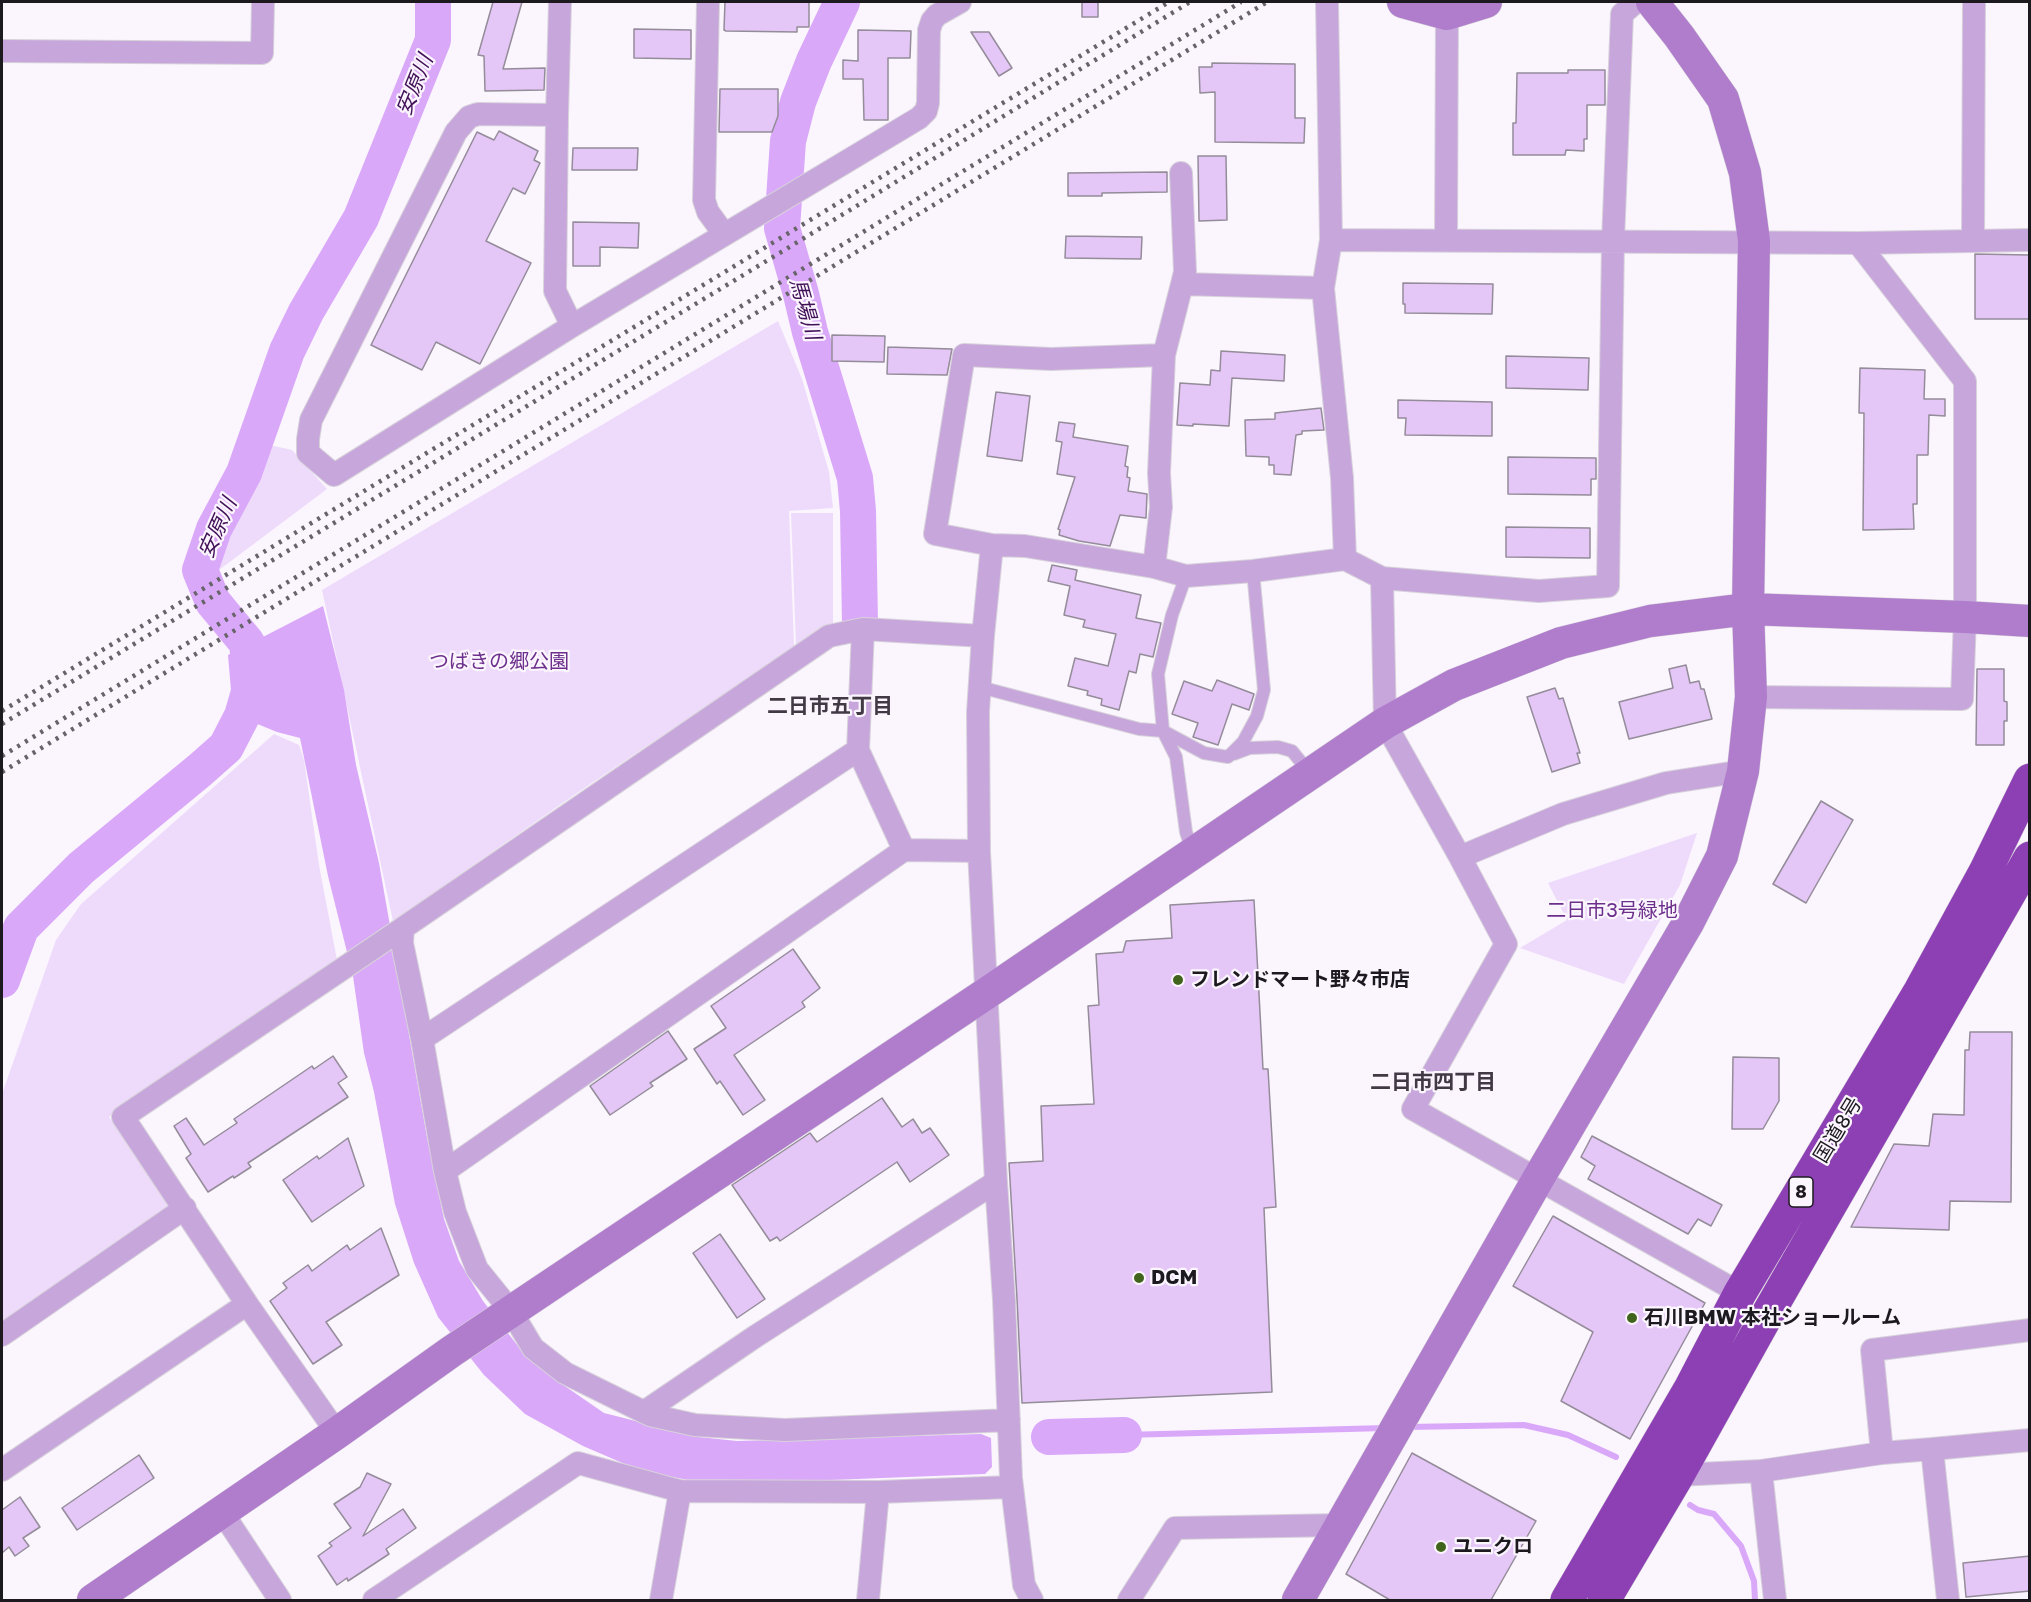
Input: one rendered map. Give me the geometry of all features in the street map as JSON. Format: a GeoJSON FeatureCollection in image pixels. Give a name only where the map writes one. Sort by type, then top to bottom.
{"type":"FeatureCollection","features":[{"type":"Feature","properties":{"kind":"highway","name":"国道8号"},"geometry":{"type":"LineString","coordinates":[[1567,1600],[1691,1387],[1740,1293],[1920,991],[1985,872],[2030,780]]}},
{"type":"Feature","properties":{"kind":"highway","name":"国道8号"},"geometry":{"type":"LineString","coordinates":[[1604,1600],[1678,1475],[2030,858]]}},
{"type":"Feature","properties":{"kind":"street"},"geometry":{"type":"LineString","coordinates":[[2,51],[262,53],[263,2]]}},
{"type":"Feature","properties":{"kind":"street"},"geometry":{"type":"LineString","coordinates":[[560,2],[555,291],[572,326]]}},
{"type":"Feature","properties":{"kind":"street"},"geometry":{"type":"LineString","coordinates":[[708,2],[704,200],[708,212],[724,234]]}},
{"type":"Feature","properties":{"kind":"street"},"geometry":{"type":"LineString","coordinates":[[558,115],[478,114],[469,117],[462,124],[311,420],[308,453],[334,475],[572,326],[919,118],[926,111],[928,103],[929,30],[932,21],[937,15],[960,2]]}},
{"type":"Feature","properties":{"kind":"street"},"geometry":{"type":"LineString","coordinates":[[1328,2],[1331,240],[1323,288],[1341,467],[1345,559]]}},
{"type":"Feature","properties":{"kind":"street"},"geometry":{"type":"LineString","coordinates":[[1405,2],[1447,14],[1486,2]]}},
{"type":"Feature","properties":{"kind":"street"},"geometry":{"type":"LineString","coordinates":[[1164,355],[1051,359],[964,355],[935,534],[992,545],[1025,546],[1154,567],[1186,576],[1253,571],[1345,559],[1383,578],[1539,591],[1608,586],[1613,241],[1622,14],[1636,2]]}},
{"type":"Feature","properties":{"kind":"street"},"geometry":{"type":"LineString","coordinates":[[1298,1600],[1538,1179],[1688,922],[1722,856],[1743,771],[1752,697],[1749,609],[1754,241],[1745,173],[1723,99],[1652,2]]}},
{"type":"Feature","properties":{"kind":"street"},"geometry":{"type":"LineString","coordinates":[[1973,240],[1974,2]]}},
{"type":"Feature","properties":{"kind":"street"},"geometry":{"type":"LineString","coordinates":[[1446,240],[1447,14]]}},
{"type":"Feature","properties":{"kind":"street"},"geometry":{"type":"LineString","coordinates":[[1154,567],[1161,507],[1159,473],[1164,355],[1185,272],[1181,173]]}},
{"type":"Feature","properties":{"kind":"street"},"geometry":{"type":"LineString","coordinates":[[1331,240],[1858,243],[2030,240]]}},
{"type":"Feature","properties":{"kind":"street"},"geometry":{"type":"LineString","coordinates":[[1752,697],[1962,699],[1965,617],[1965,381],[1858,243]]}},
{"type":"Feature","properties":{"kind":"street"},"geometry":{"type":"LineString","coordinates":[[1182,284],[1323,288]]}},
{"type":"Feature","properties":{"kind":"street"},"geometry":{"type":"LineString","coordinates":[[992,545],[978,712],[979,851],[1004,1300],[1011,1482],[1024,1585],[1032,1600]]}},
{"type":"Feature","properties":{"kind":"street"},"geometry":{"type":"LineString","coordinates":[[1383,578],[1385,723],[1506,944],[1413,1109],[1740,1293]]}},
{"type":"Feature","properties":{"kind":"street"},"geometry":{"type":"LineString","coordinates":[[93,1600],[337,1433],[452,1351],[1385,723],[1454,685],[1561,643],[1650,621],[1749,609],[2030,621]]}},
{"type":"Feature","properties":{"kind":"street"},"geometry":{"type":"LineString","coordinates":[[337,1433],[247,1304],[123,1118],[829,636],[863,629],[983,636]]}},
{"type":"Feature","properties":{"kind":"street"},"geometry":{"type":"LineString","coordinates":[[863,629],[858,750],[904,850]]}},
{"type":"Feature","properties":{"kind":"street"},"geometry":{"type":"LineString","coordinates":[[422,1040],[858,750]]}},
{"type":"Feature","properties":{"kind":"street"},"geometry":{"type":"LineString","coordinates":[[1460,857],[1563,814],[1666,783],[1743,771]]}},
{"type":"Feature","properties":{"kind":"street"},"geometry":{"type":"LineString","coordinates":[[445,1171],[904,850],[979,851]]}},
{"type":"Feature","properties":{"kind":"street"},"geometry":{"type":"LineString","coordinates":[[404,928],[402,943],[445,1171],[455,1212],[477,1269],[511,1311],[533,1348],[565,1373],[644,1412],[695,1425],[785,1430],[1009,1424]]}},
{"type":"Feature","properties":{"kind":"street"},"geometry":{"type":"LineString","coordinates":[[644,1412],[756,1336],[996,1182]]}},
{"type":"Feature","properties":{"kind":"street"},"geometry":{"type":"LineString","coordinates":[[2,1335],[185,1209]]}},
{"type":"Feature","properties":{"kind":"street"},"geometry":{"type":"LineString","coordinates":[[2,1470],[247,1304]]}},
{"type":"Feature","properties":{"kind":"street"},"geometry":{"type":"LineString","coordinates":[[1882,1453],[1872,1350],[2030,1330]]}},
{"type":"Feature","properties":{"kind":"street"},"geometry":{"type":"LineString","coordinates":[[1678,1475],[1761,1471],[1882,1453],[2030,1440]]}},
{"type":"Feature","properties":{"kind":"street"},"geometry":{"type":"LineString","coordinates":[[1932,1449],[1948,1600]]}},
{"type":"Feature","properties":{"kind":"street"},"geometry":{"type":"LineString","coordinates":[[374,1600],[578,1463],[680,1491],[878,1492],[1011,1482]]}},
{"type":"Feature","properties":{"kind":"street"},"geometry":{"type":"LineString","coordinates":[[1761,1471],[1775,1600]]}},
{"type":"Feature","properties":{"kind":"street"},"geometry":{"type":"LineString","coordinates":[[661,1600],[680,1491]]}},
{"type":"Feature","properties":{"kind":"street"},"geometry":{"type":"LineString","coordinates":[[868,1600],[878,1492]]}},
{"type":"Feature","properties":{"kind":"street"},"geometry":{"type":"LineString","coordinates":[[222,1512],[280,1600]]}},
{"type":"Feature","properties":{"kind":"street"},"geometry":{"type":"LineString","coordinates":[[1129,1600],[1174,1528],[1341,1525]]}},
{"type":"Feature","properties":{"kind":"lane"},"geometry":{"type":"LineString","coordinates":[[1230,755],[1243,742],[1257,716],[1264,690],[1253,571]]}},
{"type":"Feature","properties":{"kind":"lane"},"geometry":{"type":"LineString","coordinates":[[1186,576],[1172,615],[1158,674],[1163,731],[1176,757],[1186,831],[1193,853]]}},
{"type":"Feature","properties":{"kind":"lane"},"geometry":{"type":"LineString","coordinates":[[980,687],[1139,729],[1163,731],[1204,753],[1230,755],[1250,748],[1278,747],[1292,751],[1311,773]]}},
{"type":"Feature","properties":{"kind":"green space","name":"つばきの郷公園"},"geometry":{"type":"Polygon","coordinates":[[[778,321],[802,379],[829,472],[833,508],[789,511],[794,647],[577,793],[393,921],[322,590],[778,321]]]}},
{"type":"Feature","properties":{"kind":"green space"},"geometry":{"type":"Polygon","coordinates":[[[265,444],[292,450],[327,489],[215,573],[216,550],[251,484],[265,444]]]}},
{"type":"Feature","properties":{"kind":"green space"},"geometry":{"type":"Polygon","coordinates":[[[791,513],[833,513],[833,625],[796,645],[791,513]]]}},
{"type":"Feature","properties":{"kind":"green space"},"geometry":{"type":"Polygon","coordinates":[[[274,734],[299,745],[304,760],[319,865],[337,960],[109,1117],[166,1199],[168,1212],[2,1324],[2,1094],[56,940],[81,904],[274,734]]]}},
{"type":"Feature","properties":{"kind":"green space","name":"二日市3号緑地"},"geometry":{"type":"Polygon","coordinates":[[[1697,833],[1680,885],[1624,984],[1520,948],[1567,920],[1548,883],[1697,833]]]}},
{"type":"Feature","properties":{"kind":"shaded area"},"geometry":{"type":"Polygon","coordinates":[[[323,606],[344,690],[356,765],[379,863],[427,1137],[444,1219],[459,1261],[483,1301],[525,1355],[604,1413],[699,1437],[737,1441],[981,1434],[991,1438],[992,1467],[985,1474],[754,1483],[688,1480],[641,1471],[583,1446],[525,1414],[484,1375],[438,1317],[414,1263],[395,1204],[374,1092],[364,1053],[353,976],[328,876],[300,738],[277,732],[233,714],[228,655],[323,606]]]}},
{"type":"Feature","properties":{"kind":"building"},"geometry":{"type":"Polygon","coordinates":[[[493,2],[522,2],[503,69],[545,68],[544,90],[485,91],[484,56],[478,55],[493,2]]]}},
{"type":"Feature","properties":{"kind":"building"},"geometry":{"type":"Polygon","coordinates":[[[725,2],[809,2],[809,27],[797,27],[797,32],[726,31],[724,30],[725,2]]]}},
{"type":"Feature","properties":{"kind":"building"},"geometry":{"type":"Polygon","coordinates":[[[1082,2],[1098,2],[1098,17],[1082,17],[1082,2]]]}},
{"type":"Feature","properties":{"kind":"building"},"geometry":{"type":"Polygon","coordinates":[[[634,29],[691,30],[691,59],[634,58],[634,29]]]}},
{"type":"Feature","properties":{"kind":"building"},"geometry":{"type":"Polygon","coordinates":[[[858,30],[911,31],[910,58],[888,58],[888,120],[864,120],[863,79],[843,79],[843,60],[858,61],[858,30]]]}},
{"type":"Feature","properties":{"kind":"building"},"geometry":{"type":"Polygon","coordinates":[[[971,32],[989,32],[1012,68],[999,76],[971,32]]]}},
{"type":"Feature","properties":{"kind":"building"},"geometry":{"type":"Polygon","coordinates":[[[1212,63],[1295,64],[1295,118],[1305,118],[1304,143],[1215,142],[1215,92],[1200,93],[1199,67],[1212,67],[1212,63]]]}},
{"type":"Feature","properties":{"kind":"building"},"geometry":{"type":"Polygon","coordinates":[[[1568,70],[1605,70],[1605,105],[1587,105],[1587,139],[1584,139],[1584,151],[1566,150],[1565,155],[1513,155],[1517,73],[1568,73],[1568,70]]]}},
{"type":"Feature","properties":{"kind":"building"},"geometry":{"type":"Polygon","coordinates":[[[720,89],[778,89],[778,116],[772,132],[719,132],[720,89]]]}},
{"type":"Feature","properties":{"kind":"building"},"geometry":{"type":"Polygon","coordinates":[[[499,131],[538,151],[534,160],[540,163],[525,194],[513,188],[486,241],[531,263],[480,364],[436,342],[422,370],[371,345],[477,132],[494,140],[499,131]]]}},
{"type":"Feature","properties":{"kind":"building"},"geometry":{"type":"Polygon","coordinates":[[[573,148],[638,148],[637,170],[572,170],[573,148]]]}},
{"type":"Feature","properties":{"kind":"building"},"geometry":{"type":"Polygon","coordinates":[[[1198,156],[1226,156],[1227,220],[1199,221],[1198,156]]]}},
{"type":"Feature","properties":{"kind":"building"},"geometry":{"type":"Polygon","coordinates":[[[1167,172],[1167,192],[1068,196],[1068,173],[1167,172]]]}},
{"type":"Feature","properties":{"kind":"building"},"geometry":{"type":"Polygon","coordinates":[[[573,222],[639,223],[638,248],[600,247],[600,266],[573,266],[573,222]]]}},
{"type":"Feature","properties":{"kind":"building"},"geometry":{"type":"Polygon","coordinates":[[[1066,236],[1142,237],[1141,259],[1065,258],[1066,236]]]}},
{"type":"Feature","properties":{"kind":"building"},"geometry":{"type":"Polygon","coordinates":[[[1975,254],[2030,255],[2030,319],[1975,319],[1975,254]]]}},
{"type":"Feature","properties":{"kind":"building"},"geometry":{"type":"Polygon","coordinates":[[[1403,283],[1493,284],[1492,314],[1405,313],[1403,283]]]}},
{"type":"Feature","properties":{"kind":"building"},"geometry":{"type":"Polygon","coordinates":[[[832,335],[885,336],[884,362],[832,361],[832,335]]]}},
{"type":"Feature","properties":{"kind":"building"},"geometry":{"type":"Polygon","coordinates":[[[888,347],[952,349],[947,375],[887,374],[888,347]]]}},
{"type":"Feature","properties":{"kind":"building"},"geometry":{"type":"Polygon","coordinates":[[[1221,351],[1285,355],[1284,381],[1232,378],[1229,426],[1177,425],[1180,383],[1210,385],[1211,370],[1220,371],[1221,351]]]}},
{"type":"Feature","properties":{"kind":"building"},"geometry":{"type":"Polygon","coordinates":[[[1506,356],[1589,358],[1588,390],[1506,388],[1506,356]]]}},
{"type":"Feature","properties":{"kind":"building"},"geometry":{"type":"Polygon","coordinates":[[[1860,368],[1925,370],[1924,399],[1945,399],[1945,416],[1929,415],[1928,455],[1917,455],[1917,504],[1913,504],[1914,529],[1863,530],[1864,413],[1859,413],[1860,368]]]}},
{"type":"Feature","properties":{"kind":"building"},"geometry":{"type":"Polygon","coordinates":[[[996,392],[1030,396],[1022,461],[987,456],[996,392]]]}},
{"type":"Feature","properties":{"kind":"building"},"geometry":{"type":"Polygon","coordinates":[[[1398,400],[1492,402],[1492,436],[1405,435],[1406,418],[1398,418],[1398,400]]]}},
{"type":"Feature","properties":{"kind":"building"},"geometry":{"type":"Polygon","coordinates":[[[1321,408],[1324,430],[1302,431],[1302,434],[1296,435],[1291,475],[1274,474],[1274,465],[1269,465],[1269,457],[1246,456],[1245,420],[1275,419],[1275,413],[1321,408]]]}},
{"type":"Feature","properties":{"kind":"building"},"geometry":{"type":"Polygon","coordinates":[[[1059,422],[1075,424],[1073,437],[1128,446],[1125,466],[1128,467],[1127,477],[1130,478],[1128,491],[1147,494],[1146,518],[1120,515],[1110,546],[1059,535],[1060,530],[1058,529],[1075,477],[1057,474],[1062,442],[1056,441],[1059,422]]]}},
{"type":"Feature","properties":{"kind":"building"},"geometry":{"type":"Polygon","coordinates":[[[1508,457],[1596,458],[1596,479],[1591,479],[1591,495],[1508,494],[1508,457]]]}},
{"type":"Feature","properties":{"kind":"building"},"geometry":{"type":"Polygon","coordinates":[[[1506,527],[1590,528],[1590,558],[1506,557],[1506,527]]]}},
{"type":"Feature","properties":{"kind":"building"},"geometry":{"type":"Polygon","coordinates":[[[1052,565],[1077,570],[1075,580],[1141,595],[1136,618],[1161,623],[1153,657],[1140,654],[1136,673],[1129,671],[1119,710],[1101,705],[1102,699],[1087,695],[1088,691],[1068,686],[1075,658],[1108,666],[1116,634],[1083,627],[1085,620],[1064,615],[1070,586],[1048,581],[1052,565]]]}},
{"type":"Feature","properties":{"kind":"building"},"geometry":{"type":"Polygon","coordinates":[[[1686,665],[1690,683],[1699,681],[1701,689],[1704,689],[1712,719],[1629,739],[1619,702],[1673,688],[1669,669],[1686,665]]]}},
{"type":"Feature","properties":{"kind":"building"},"geometry":{"type":"Polygon","coordinates":[[[1977,669],[2004,669],[2004,701],[2007,702],[2007,721],[2004,721],[2004,745],[1976,745],[1977,669]]]}},
{"type":"Feature","properties":{"kind":"building"},"geometry":{"type":"Polygon","coordinates":[[[1217,680],[1254,694],[1249,710],[1232,704],[1218,745],[1193,737],[1198,723],[1172,714],[1184,681],[1212,691],[1217,680]]]}},
{"type":"Feature","properties":{"kind":"building"},"geometry":{"type":"Polygon","coordinates":[[[1555,688],[1559,699],[1563,698],[1580,753],[1577,753],[1580,763],[1552,772],[1527,697],[1555,688]]]}},
{"type":"Feature","properties":{"kind":"building"},"geometry":{"type":"Polygon","coordinates":[[[1821,801],[1853,820],[1806,903],[1773,884],[1821,801]]]}},
{"type":"Feature","properties":{"kind":"building","name":"DCM"},"geometry":{"type":"Polygon","coordinates":[[[1254,900],[1263,1069],[1268,1069],[1276,1207],[1264,1208],[1272,1392],[1022,1403],[1009,1163],[1043,1161],[1041,1106],[1094,1104],[1088,1006],[1099,1005],[1096,954],[1123,952],[1126,941],[1172,938],[1170,905],[1254,900]]]}},
{"type":"Feature","properties":{"kind":"building"},"geometry":{"type":"Polygon","coordinates":[[[793,949],[820,988],[802,1002],[805,1007],[734,1055],[765,1100],[743,1115],[720,1081],[717,1084],[694,1049],[726,1028],[711,1006],[793,949]]]}},
{"type":"Feature","properties":{"kind":"building"},"geometry":{"type":"Polygon","coordinates":[[[668,1031],[687,1059],[650,1083],[653,1086],[610,1115],[590,1086],[668,1031]]]}},
{"type":"Feature","properties":{"kind":"building"},"geometry":{"type":"Polygon","coordinates":[[[1970,1032],[2012,1032],[2011,1202],[1950,1201],[1949,1230],[1851,1227],[1894,1144],[1929,1146],[1933,1114],[1964,1115],[1965,1050],[1969,1050],[1970,1032]]]}},
{"type":"Feature","properties":{"kind":"building"},"geometry":{"type":"Polygon","coordinates":[[[333,1056],[347,1077],[338,1083],[348,1097],[248,1163],[251,1167],[208,1192],[186,1158],[191,1154],[174,1126],[186,1118],[204,1145],[237,1123],[234,1119],[312,1066],[314,1069],[333,1056]]]}},
{"type":"Feature","properties":{"kind":"building"},"geometry":{"type":"Polygon","coordinates":[[[1733,1057],[1779,1058],[1779,1101],[1763,1129],[1732,1129],[1733,1057]]]}},
{"type":"Feature","properties":{"kind":"building"},"geometry":{"type":"Polygon","coordinates":[[[882,1098],[902,1127],[913,1119],[922,1133],[930,1128],[949,1155],[910,1182],[897,1162],[780,1241],[777,1237],[770,1241],[732,1185],[810,1133],[817,1142],[882,1098]]]}},
{"type":"Feature","properties":{"kind":"building"},"geometry":{"type":"Polygon","coordinates":[[[1592,1136],[1722,1205],[1711,1226],[1698,1219],[1688,1234],[1588,1179],[1595,1166],[1581,1157],[1592,1136]]]}},
{"type":"Feature","properties":{"kind":"building"},"geometry":{"type":"Polygon","coordinates":[[[348,1138],[364,1186],[312,1222],[283,1180],[317,1156],[319,1159],[348,1138]]]}},
{"type":"Feature","properties":{"kind":"building","name":"石川BMW 本社ショールーム"},"geometry":{"type":"Polygon","coordinates":[[[1553,1216],[1705,1303],[1630,1439],[1561,1401],[1593,1332],[1513,1286],[1553,1216]]]}},
{"type":"Feature","properties":{"kind":"building"},"geometry":{"type":"Polygon","coordinates":[[[381,1228],[399,1275],[326,1322],[342,1345],[313,1364],[270,1301],[287,1288],[283,1283],[308,1265],[312,1271],[347,1245],[350,1250],[381,1228]]]}},
{"type":"Feature","properties":{"kind":"building"},"geometry":{"type":"Polygon","coordinates":[[[720,1234],[765,1299],[737,1318],[693,1253],[720,1234]]]}},
{"type":"Feature","properties":{"kind":"building","name":"ユニクロ"},"geometry":{"type":"Polygon","coordinates":[[[1412,1453],[1536,1521],[1491,1600],[1390,1600],[1346,1574],[1412,1453]]]}},
{"type":"Feature","properties":{"kind":"building"},"geometry":{"type":"Polygon","coordinates":[[[139,1455],[154,1478],[77,1530],[62,1508],[139,1455]]]}},
{"type":"Feature","properties":{"kind":"building"},"geometry":{"type":"Polygon","coordinates":[[[367,1473],[391,1484],[363,1536],[403,1509],[416,1528],[386,1549],[389,1554],[348,1581],[347,1578],[337,1585],[318,1556],[332,1546],[329,1543],[351,1528],[334,1504],[360,1487],[367,1473]]]}},
{"type":"Feature","properties":{"kind":"building"},"geometry":{"type":"Polygon","coordinates":[[[20,1497],[40,1527],[23,1538],[29,1546],[15,1556],[9,1547],[2,1553],[2,1510],[20,1497]]]}},
{"type":"Feature","properties":{"kind":"building"},"geometry":{"type":"Polygon","coordinates":[[[2030,1556],[2030,1591],[1966,1597],[1963,1563],[2030,1556]]]}},
{"type":"Feature","properties":{"kind":"waterway","name":"安原川"},"geometry":{"type":"LineString","coordinates":[[2,980],[21,928],[81,868],[226,747],[242,716],[251,685],[247,643],[213,602],[200,570],[214,529],[244,473],[287,351],[306,312],[361,218],[433,40],[433,2]]}},
{"type":"Feature","properties":{"kind":"waterway","name":"馬場川"},"geometry":{"type":"LineString","coordinates":[[842,2],[814,61],[798,102],[788,141],[782,228],[810,332],[855,478],[858,511],[860,623]]}},
{"type":"Feature","properties":{"kind":"waterway"},"geometry":{"type":"LineString","coordinates":[[1407,1427],[1524,1425],[1568,1435],[1616,1457]]}},
{"type":"Feature","properties":{"kind":"waterway"},"geometry":{"type":"LineString","coordinates":[[1124,1435],[1385,1428]]}},
{"type":"Feature","properties":{"kind":"waterway","name":"馬場川"},"geometry":{"type":"LineString","coordinates":[[1049,1437],[1124,1435]]}},
{"type":"Feature","properties":{"kind":"waterway"},"geometry":{"type":"LineString","coordinates":[[1690,1505],[1698,1510],[1714,1514],[1741,1546],[1754,1581],[1755,1600]]}},
{"type":"Feature","properties":{"kind":"railway"},"geometry":{"type":"LineString","coordinates":[[2,711],[1169,2]]}},
{"type":"Feature","properties":{"kind":"railway"},"geometry":{"type":"LineString","coordinates":[[2,724],[1190,2]]}},
{"type":"Feature","properties":{"kind":"railway"},"geometry":{"type":"LineString","coordinates":[[2,756],[1241,2]]}},
{"type":"Feature","properties":{"kind":"railway"},"geometry":{"type":"LineString","coordinates":[[2,772],[1267,2]]}},
{"type":"Feature","properties":{"kind":"place","name":"フレンドマート野々市店"},"geometry":{"type":"Point","coordinates":[1178,980]}},
{"type":"Feature","properties":{"kind":"place","name":"DCM"},"geometry":{"type":"Point","coordinates":[1139,1278]}},
{"type":"Feature","properties":{"kind":"place","name":"石川BMW 本社ショールーム"},"geometry":{"type":"Point","coordinates":[1632,1318]}},
{"type":"Feature","properties":{"kind":"place","name":"ユニクロ"},"geometry":{"type":"Point","coordinates":[1441,1547]}},
{"type":"Feature","properties":{"kind":"district","name":"二日市五丁目"},"geometry":{"type":"Point","coordinates":[830,706]}},
{"type":"Feature","properties":{"kind":"district","name":"二日市四丁目"},"geometry":{"type":"Point","coordinates":[1433,1082]}}]}
